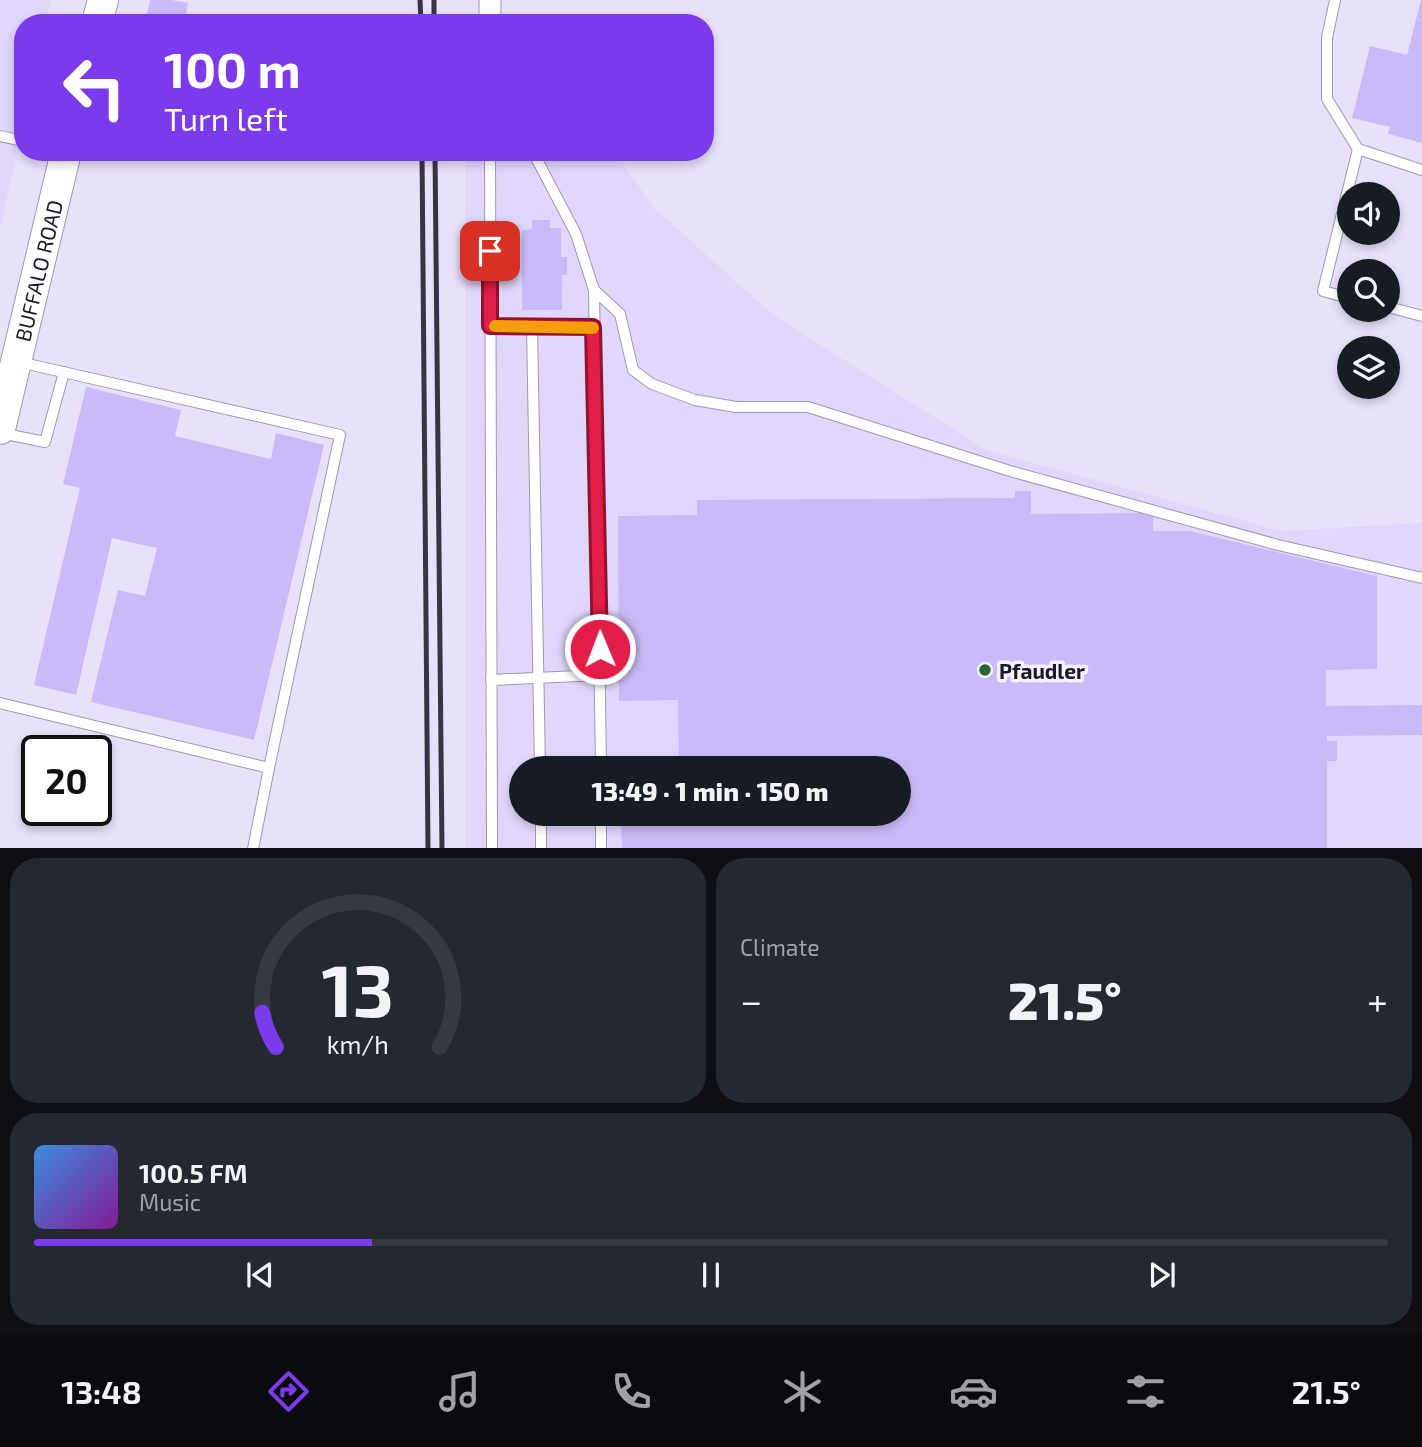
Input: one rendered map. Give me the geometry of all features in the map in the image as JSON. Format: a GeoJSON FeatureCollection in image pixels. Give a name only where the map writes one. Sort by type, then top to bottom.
{"type":"FeatureCollection","features":[{"type":"Feature","properties":{"kind":"main road","name":"BUFFALO ROAD"},"geometry":{"type":"LineString","coordinates":[[0,431],[64,161]]}},
{"type":"Feature","properties":{"kind":"lane"},"geometry":{"type":"LineString","coordinates":[[1335,0],[1327,38],[1327,99],[1358,149],[1422,170]]}},
{"type":"Feature","properties":{"kind":"lane"},"geometry":{"type":"LineString","coordinates":[[1337,295],[1323,291],[1358,149]]}},
{"type":"Feature","properties":{"kind":"lane"},"geometry":{"type":"LineString","coordinates":[[490,161],[492,848]]}},
{"type":"Feature","properties":{"kind":"lane"},"geometry":{"type":"LineString","coordinates":[[538,161],[576,234],[594,290],[601,756]]}},
{"type":"Feature","properties":{"kind":"lane"},"geometry":{"type":"LineString","coordinates":[[594,290],[620,314],[633,370],[652,384],[695,400],[736,407],[808,407],[1010,471],[1278,545],[1422,578]]}},
{"type":"Feature","properties":{"kind":"lane"},"geometry":{"type":"LineString","coordinates":[[1400,310],[1422,316]]}},
{"type":"Feature","properties":{"kind":"lane"},"geometry":{"type":"LineString","coordinates":[[490,326],[593,327]]}},
{"type":"Feature","properties":{"kind":"lane"},"geometry":{"type":"LineString","coordinates":[[533,327],[540,756]]}},
{"type":"Feature","properties":{"kind":"lane"},"geometry":{"type":"LineString","coordinates":[[16,361],[340,436],[253,848]]}},
{"type":"Feature","properties":{"kind":"lane"},"geometry":{"type":"LineString","coordinates":[[0,431],[46,442],[64,372]]}},
{"type":"Feature","properties":{"kind":"lane"},"geometry":{"type":"LineString","coordinates":[[491,680],[600,676]]}},
{"type":"Feature","properties":{"kind":"lane"},"geometry":{"type":"LineString","coordinates":[[0,703],[269,768]]}},
{"type":"Feature","properties":{"kind":"lane"},"geometry":{"type":"LineString","coordinates":[[541,826],[541,848]]}},
{"type":"Feature","properties":{"kind":"lane"},"geometry":{"type":"LineString","coordinates":[[601,826],[601,848]]}},
{"type":"Feature","properties":{"kind":"shaded area"},"geometry":{"type":"Polygon","coordinates":[[[0,0],[51,0],[48,14],[14,14],[15,161],[0,228],[0,0]]]}},
{"type":"Feature","properties":{"kind":"shaded area"},"geometry":{"type":"Polygon","coordinates":[[[465,161],[621,161],[653,207],[773,315],[986,450],[1281,531],[1422,523],[1422,848],[465,848],[465,161]]]}},
{"type":"Feature","properties":{"kind":"building"},"geometry":{"type":"Polygon","coordinates":[[[150,0],[188,3],[186,14],[147,14],[150,0]]]}},
{"type":"Feature","properties":{"kind":"building"},"geometry":{"type":"Polygon","coordinates":[[[1421,0],[1422,143],[1388,134],[1390,127],[1352,118],[1370,46],[1407,55],[1421,0]]]}},
{"type":"Feature","properties":{"kind":"building"},"geometry":{"type":"Polygon","coordinates":[[[532,220],[550,220],[550,228],[561,228],[561,257],[567,257],[567,275],[562,275],[562,310],[522,310],[522,230],[532,229],[532,220]]]}},
{"type":"Feature","properties":{"kind":"building"},"geometry":{"type":"Polygon","coordinates":[[[86,387],[181,410],[175,436],[271,459],[276,433],[324,445],[254,740],[91,702],[118,590],[145,596],[157,548],[112,538],[76,695],[34,685],[80,488],[63,484],[86,387]]]}},
{"type":"Feature","properties":{"kind":"building","name":"Pfaudler"},"geometry":{"type":"Polygon","coordinates":[[[1015,491],[1031,491],[1031,514],[1153,513],[1153,531],[1189,531],[1377,576],[1377,669],[1326,670],[1326,706],[1422,705],[1422,735],[1327,736],[1327,741],[1337,741],[1337,761],[1327,761],[1327,848],[622,848],[621,826],[911,826],[911,756],[679,756],[678,700],[619,701],[618,516],[697,515],[697,500],[1015,498],[1015,491]]]}},
{"type":"Feature","properties":{"kind":"railway"},"geometry":{"type":"LineString","coordinates":[[420,0],[421,14]]}},
{"type":"Feature","properties":{"kind":"railway"},"geometry":{"type":"LineString","coordinates":[[434,0],[434,14]]}},
{"type":"Feature","properties":{"kind":"railway"},"geometry":{"type":"LineString","coordinates":[[422,161],[428,848]]}},
{"type":"Feature","properties":{"kind":"railway"},"geometry":{"type":"LineString","coordinates":[[435,161],[442,848]]}},
{"type":"Feature","properties":{"kind":"slow traffic"},"geometry":{"type":"LineString","coordinates":[[495,326],[593,328]]}},
{"type":"Feature","properties":{"kind":"place","name":"Pfaudler"},"geometry":{"type":"Point","coordinates":[985,670]}},
{"type":"Feature","properties":{"kind":"route"},"geometry":{"type":"LineString","coordinates":[[490,251],[490,326],[593,327],[600,649]]}}]}
